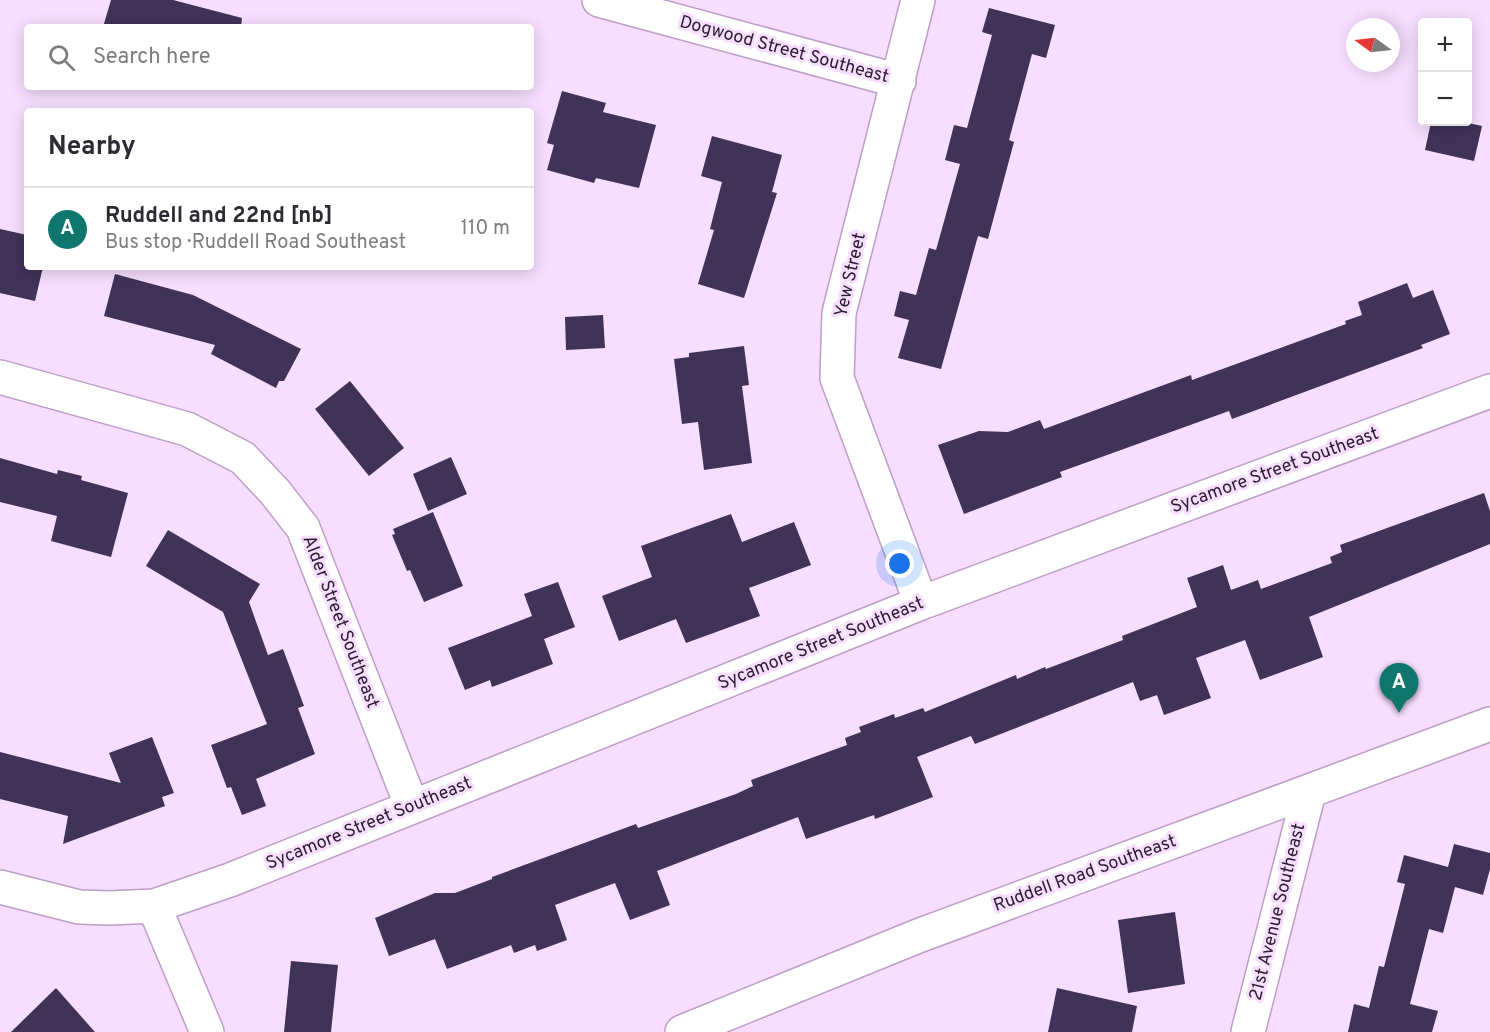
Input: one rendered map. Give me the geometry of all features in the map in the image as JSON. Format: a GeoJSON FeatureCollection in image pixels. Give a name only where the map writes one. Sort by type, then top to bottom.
{"type":"FeatureCollection","features":[{"type":"Feature","properties":{"kind":"street","name":"Dogwood Street Southeast"},"geometry":{"type":"LineString","coordinates":[[599,0],[899,81]]}},
{"type":"Feature","properties":{"kind":"street","name":"Yew Street"},"geometry":{"type":"LineString","coordinates":[[918,0],[839,314],[837,378],[921,603]]}},
{"type":"Feature","properties":{"kind":"street","name":"Alder Street Southeast"},"geometry":{"type":"LineString","coordinates":[[0,377],[187,429],[243,458],[275,492],[303,528],[412,807]]}},
{"type":"Feature","properties":{"kind":"street","name":"Sycamore Street Southeast"},"geometry":{"type":"LineString","coordinates":[[0,887],[79,908],[154,906],[230,880],[921,603],[1490,391]]}},
{"type":"Feature","properties":{"kind":"street","name":"Ruddell Road Southeast"},"geometry":{"type":"LineString","coordinates":[[682,1032],[918,936],[1490,724]]}},
{"type":"Feature","properties":{"kind":"street","name":"21st Avenue Southeast"},"geometry":{"type":"LineString","coordinates":[[1248,1032],[1309,792]]}},
{"type":"Feature","properties":{"kind":"street"},"geometry":{"type":"LineString","coordinates":[[154,906],[207,1032]]}},
{"type":"Feature","properties":{"kind":"building"},"geometry":{"type":"Polygon","coordinates":[[[111,0],[173,0],[242,18],[241,24],[104,24],[111,0]]]}},
{"type":"Feature","properties":{"kind":"building"},"geometry":{"type":"Polygon","coordinates":[[[989,8],[1055,25],[1046,58],[1032,54],[1009,140],[1014,142],[988,239],[978,236],[941,369],[898,358],[909,320],[894,316],[900,291],[916,295],[929,248],[936,250],[960,164],[945,160],[954,125],[967,128],[992,35],[982,32],[989,8]]]}},
{"type":"Feature","properties":{"kind":"building"},"geometry":{"type":"Polygon","coordinates":[[[562,91],[606,103],[603,112],[656,125],[639,188],[596,178],[594,183],[547,170],[554,145],[547,143],[562,91]]]}},
{"type":"Feature","properties":{"kind":"building"},"geometry":{"type":"Polygon","coordinates":[[[1472,124],[1482,126],[1474,161],[1425,150],[1430,126],[1472,126],[1472,124]]]}},
{"type":"Feature","properties":{"kind":"building"},"geometry":{"type":"Polygon","coordinates":[[[712,136],[782,155],[772,192],[777,193],[744,298],[698,284],[714,230],[710,229],[722,182],[701,176],[712,136]]]}},
{"type":"Feature","properties":{"kind":"building"},"geometry":{"type":"Polygon","coordinates":[[[0,229],[24,234],[24,270],[42,270],[35,301],[0,293],[0,229]]]}},
{"type":"Feature","properties":{"kind":"building"},"geometry":{"type":"Polygon","coordinates":[[[115,274],[193,295],[301,349],[284,381],[279,381],[276,388],[211,354],[215,345],[104,316],[115,274]]]}},
{"type":"Feature","properties":{"kind":"building"},"geometry":{"type":"Polygon","coordinates":[[[1407,283],[1413,298],[1433,290],[1450,334],[1421,345],[1423,348],[1232,419],[1229,411],[1060,472],[1062,477],[964,514],[938,445],[979,431],[1008,432],[1040,420],[1044,429],[1191,375],[1192,380],[1346,324],[1345,321],[1362,315],[1358,302],[1407,283]]]}},
{"type":"Feature","properties":{"kind":"building"},"geometry":{"type":"Polygon","coordinates":[[[603,315],[605,348],[566,350],[565,317],[603,315]]]}},
{"type":"Feature","properties":{"kind":"building"},"geometry":{"type":"Polygon","coordinates":[[[744,346],[749,385],[742,386],[752,463],[704,470],[698,422],[682,424],[674,359],[689,357],[689,353],[744,346]]]}},
{"type":"Feature","properties":{"kind":"building"},"geometry":{"type":"Polygon","coordinates":[[[350,381],[404,448],[369,476],[315,409],[350,381]]]}},
{"type":"Feature","properties":{"kind":"building"},"geometry":{"type":"Polygon","coordinates":[[[451,457],[467,494],[428,511],[413,474],[451,457]]]}},
{"type":"Feature","properties":{"kind":"building"},"geometry":{"type":"Polygon","coordinates":[[[0,458],[57,474],[58,470],[82,476],[81,480],[128,493],[111,557],[51,541],[57,516],[0,502],[0,458]]]}},
{"type":"Feature","properties":{"kind":"building"},"geometry":{"type":"Polygon","coordinates":[[[1484,493],[1490,511],[1490,544],[1309,617],[1323,657],[1260,680],[1245,640],[1196,658],[1211,698],[1164,715],[1157,695],[1140,701],[1133,682],[975,744],[971,736],[917,757],[933,797],[875,819],[874,815],[806,839],[798,817],[657,871],[670,905],[630,920],[615,883],[555,905],[567,940],[537,951],[535,945],[514,953],[511,945],[447,969],[435,939],[389,956],[375,918],[435,893],[455,893],[636,824],[638,828],[736,794],[753,786],[751,780],[847,745],[845,738],[861,732],[859,727],[894,714],[895,718],[923,708],[925,712],[1016,675],[1017,679],[1123,640],[1122,636],[1197,607],[1187,578],[1223,565],[1231,590],[1258,580],[1261,589],[1332,563],[1330,557],[1342,552],[1340,545],[1484,493]]]}},
{"type":"Feature","properties":{"kind":"building"},"geometry":{"type":"Polygon","coordinates":[[[433,512],[463,586],[424,602],[410,570],[407,571],[392,535],[395,534],[393,529],[433,512]]]}},
{"type":"Feature","properties":{"kind":"building"},"geometry":{"type":"Polygon","coordinates":[[[731,514],[742,542],[794,522],[811,565],[749,588],[760,616],[686,643],[676,619],[619,641],[602,596],[652,577],[641,546],[731,514]]]}},
{"type":"Feature","properties":{"kind":"building"},"geometry":{"type":"Polygon","coordinates":[[[168,530],[260,584],[249,602],[268,655],[283,649],[304,706],[298,708],[315,754],[256,779],[266,806],[242,815],[231,787],[227,788],[211,745],[267,724],[223,612],[146,566],[168,530]]]}},
{"type":"Feature","properties":{"kind":"building"},"geometry":{"type":"Polygon","coordinates":[[[558,582],[575,627],[544,639],[553,664],[492,687],[490,680],[465,690],[448,648],[532,616],[524,594],[558,582]]]}},
{"type":"Feature","properties":{"kind":"building"},"geometry":{"type":"Polygon","coordinates":[[[152,737],[174,793],[162,797],[165,806],[63,844],[68,816],[0,799],[0,752],[121,783],[109,753],[152,737]]]}},
{"type":"Feature","properties":{"kind":"building"},"geometry":{"type":"Polygon","coordinates":[[[1454,844],[1490,853],[1490,869],[1483,895],[1455,887],[1443,933],[1429,929],[1410,1004],[1438,1011],[1432,1032],[1348,1032],[1354,1004],[1369,1008],[1379,966],[1384,967],[1405,884],[1397,882],[1404,855],[1448,867],[1454,844]]]}},
{"type":"Feature","properties":{"kind":"building"},"geometry":{"type":"Polygon","coordinates":[[[1175,912],[1185,984],[1128,993],[1118,920],[1175,912]]]}},
{"type":"Feature","properties":{"kind":"building"},"geometry":{"type":"Polygon","coordinates":[[[291,961],[338,965],[331,1032],[284,1032],[291,961]]]}},
{"type":"Feature","properties":{"kind":"building"},"geometry":{"type":"Polygon","coordinates":[[[56,988],[95,1032],[11,1032],[56,988]]]}},
{"type":"Feature","properties":{"kind":"building"},"geometry":{"type":"Polygon","coordinates":[[[1057,988],[1137,1006],[1132,1032],[1048,1032],[1057,988]]]}},
{"type":"Feature","properties":{"kind":"place","name":"Ruddell and 22nd [nb]"},"geometry":{"type":"Point","coordinates":[1399,713]}}]}
